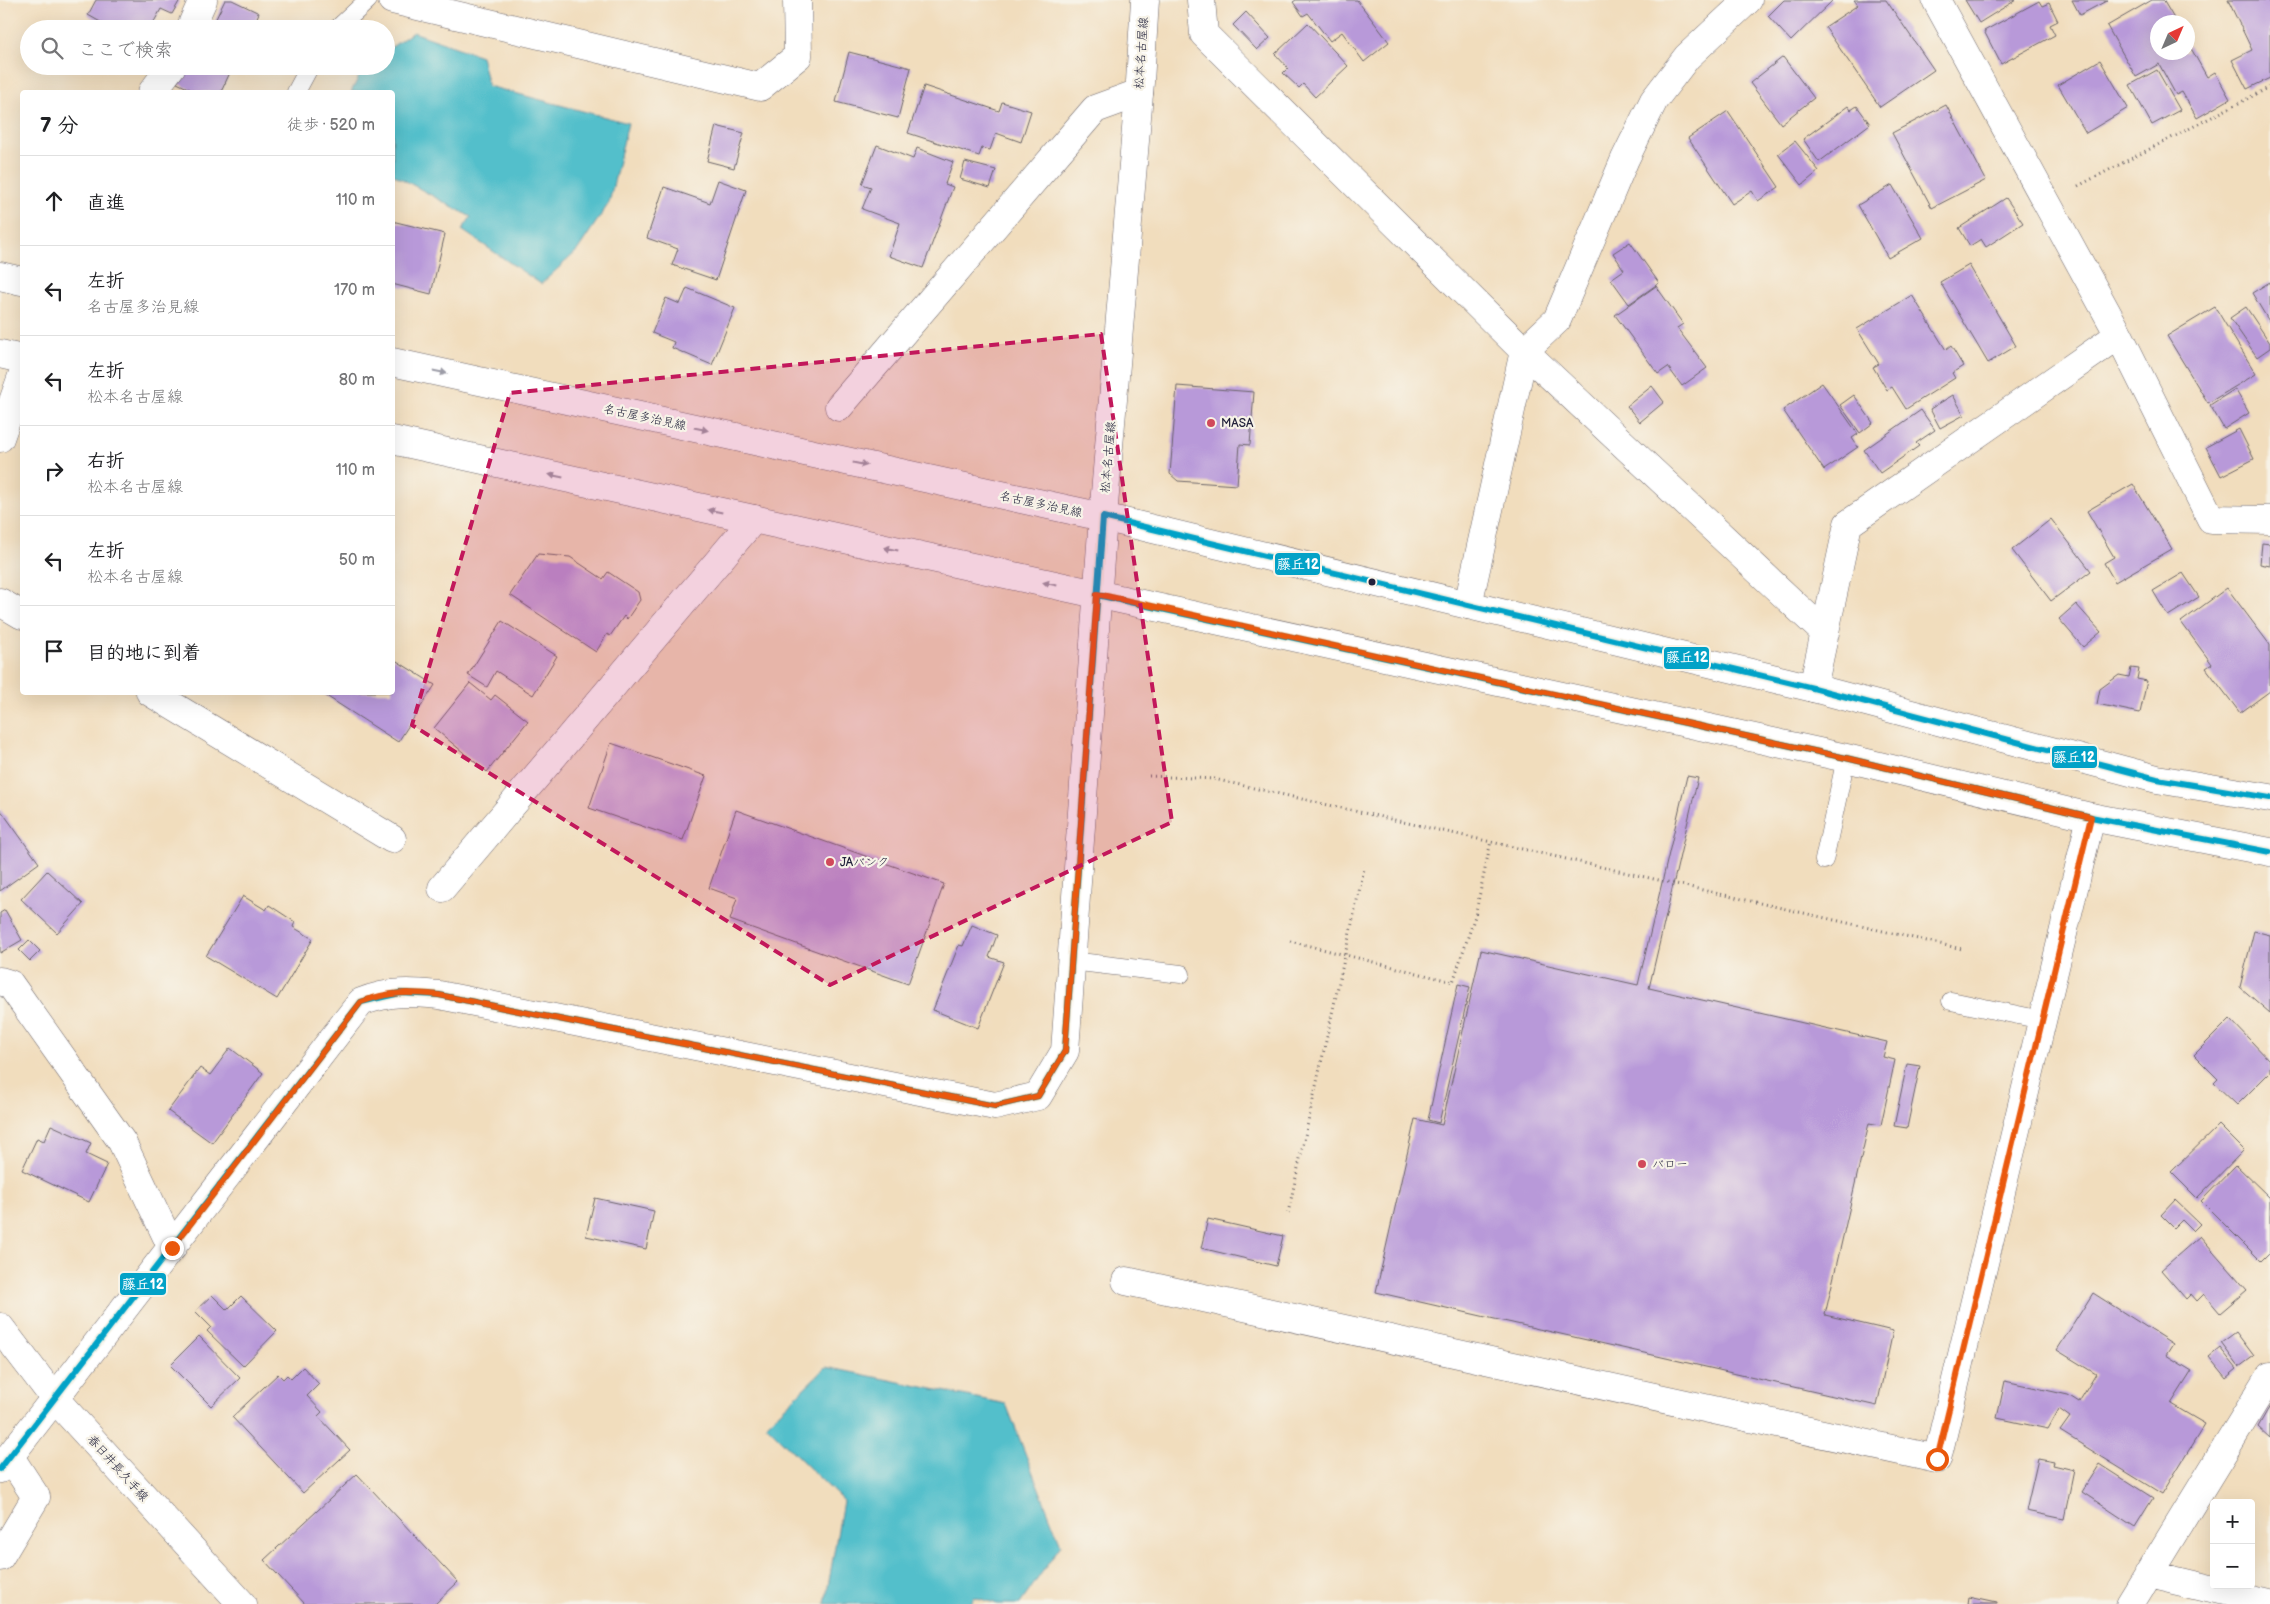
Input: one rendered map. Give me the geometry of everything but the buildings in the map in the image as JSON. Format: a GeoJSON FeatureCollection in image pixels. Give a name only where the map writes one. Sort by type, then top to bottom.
{"type":"FeatureCollection","features":[{"type":"Feature","properties":{"kind":"street"},"geometry":{"type":"LineString","coordinates":[[194,20],[203,0]]}},
{"type":"Feature","properties":{"kind":"street"},"geometry":{"type":"LineString","coordinates":[[392,0],[760,87],[798,56],[797,0]]}},
{"type":"Feature","properties":{"kind":"street","name":"松本名古屋線"},"geometry":{"type":"LineString","coordinates":[[5,1463],[361,1002],[378,996],[402,992],[439,995],[995,1106],[1038,1096],[1065,1051],[1097,594],[1139,93],[1144,0]]}},
{"type":"Feature","properties":{"kind":"street"},"geometry":{"type":"LineString","coordinates":[[1202,0],[1204,34],[1524,351],[1825,633]]}},
{"type":"Feature","properties":{"kind":"street"},"geometry":{"type":"LineString","coordinates":[[1468,605],[1524,351],[1557,320],[1625,159],[1654,100],[1686,57],[1748,0]]}},
{"type":"Feature","properties":{"kind":"street"},"geometry":{"type":"LineString","coordinates":[[1936,0],[2119,335],[2211,518],[2270,520]]}},
{"type":"Feature","properties":{"kind":"street"},"geometry":{"type":"LineString","coordinates":[[154,90],[165,75]]}},
{"type":"Feature","properties":{"kind":"street"},"geometry":{"type":"LineString","coordinates":[[839,408],[1095,109],[1139,93]]}},
{"type":"Feature","properties":{"kind":"street"},"geometry":{"type":"LineString","coordinates":[[0,276],[20,281]]}},
{"type":"Feature","properties":{"kind":"street"},"geometry":{"type":"LineString","coordinates":[[1813,688],[1848,524],[2119,335]]}},
{"type":"Feature","properties":{"kind":"street"},"geometry":{"type":"LineString","coordinates":[[0,354],[20,359]]}},
{"type":"Feature","properties":{"kind":"street","name":"名古屋多治見線"},"geometry":{"type":"LineString","coordinates":[[395,363],[1103,517],[1813,688],[2157,779],[2270,798]]}},
{"type":"Feature","properties":{"kind":"street"},"geometry":{"type":"LineString","coordinates":[[0,438],[20,382]]}},
{"type":"Feature","properties":{"kind":"street"},"geometry":{"type":"LineString","coordinates":[[395,441],[1846,758],[2091,817],[2270,852]]}},
{"type":"Feature","properties":{"kind":"street"},"geometry":{"type":"LineString","coordinates":[[442,888],[754,519]]}},
{"type":"Feature","properties":{"kind":"street"},"geometry":{"type":"LineString","coordinates":[[0,602],[20,615]]}},
{"type":"Feature","properties":{"kind":"street"},"geometry":{"type":"LineString","coordinates":[[155,695],[392,839]]}},
{"type":"Feature","properties":{"kind":"street"},"geometry":{"type":"LineString","coordinates":[[1126,1281],[1937,1459],[2091,817]]}},
{"type":"Feature","properties":{"kind":"street"},"geometry":{"type":"LineString","coordinates":[[0,981],[10,984],[122,1142],[172,1248]]}},
{"type":"Feature","properties":{"kind":"street","name":"春日井長久手線"},"geometry":{"type":"LineString","coordinates":[[0,1326],[56,1399],[242,1604]]}},
{"type":"Feature","properties":{"kind":"street"},"geometry":{"type":"LineString","coordinates":[[2130,1604],[2270,1376]]}},
{"type":"Feature","properties":{"kind":"street"},"geometry":{"type":"LineString","coordinates":[[0,1557],[36,1497],[5,1463]]}},
{"type":"Feature","properties":{"kind":"street"},"geometry":{"type":"LineString","coordinates":[[2148,1574],[2270,1603]]}},
{"type":"Feature","properties":{"kind":"lane"},"geometry":{"type":"LineString","coordinates":[[347,20],[368,0]]}},
{"type":"Feature","properties":{"kind":"lane"},"geometry":{"type":"LineString","coordinates":[[297,90],[305,75]]}},
{"type":"Feature","properties":{"kind":"lane"},"geometry":{"type":"LineString","coordinates":[[1824,860],[1846,758]]}},
{"type":"Feature","properties":{"kind":"lane"},"geometry":{"type":"LineString","coordinates":[[1071,961],[1181,974]]}},
{"type":"Feature","properties":{"kind":"lane"},"geometry":{"type":"LineString","coordinates":[[1951,1001],[2042,1020]]}},
{"type":"Feature","properties":{"kind":"path"},"geometry":{"type":"LineString","coordinates":[[2047,202],[2270,87]]}},
{"type":"Feature","properties":{"kind":"path"},"geometry":{"type":"LineString","coordinates":[[1148,776],[1214,779],[1962,949]]}},
{"type":"Feature","properties":{"kind":"path"},"geometry":{"type":"LineString","coordinates":[[1290,941],[1453,982],[1475,916],[1492,842]]}},
{"type":"Feature","properties":{"kind":"path"},"geometry":{"type":"LineString","coordinates":[[1288,1213],[1364,869]]}},
{"type":"Feature","properties":{"kind":"highlighted area"},"geometry":{"type":"Polygon","coordinates":[[[1101,334],[1172,822],[830,985],[412,725],[510,393],[1101,334]]]}},
{"type":"Feature","properties":{"kind":"water"},"geometry":{"type":"Polygon","coordinates":[[[413,32],[481,56],[488,86],[628,123],[609,203],[577,251],[541,284],[462,230],[471,217],[395,175],[395,90],[352,90],[360,75],[395,75],[395,45],[413,32]]]}},
{"type":"Feature","properties":{"kind":"water"},"geometry":{"type":"Polygon","coordinates":[[[826,1367],[1006,1404],[1061,1545],[1020,1604],[998,1604],[974,1597],[971,1604],[825,1604],[843,1501],[766,1425],[826,1367]]]}},
{"type":"Feature","properties":{"kind":"transit line","name":"藤丘12"},"geometry":{"type":"LineString","coordinates":[[1103,517],[1813,688],[2157,779],[2270,798]]}},
{"type":"Feature","properties":{"kind":"transit line","name":"藤丘12"},"geometry":{"type":"LineString","coordinates":[[0,1469],[361,1002],[400,993],[439,995],[995,1106],[1038,1096],[1065,1051],[1103,517]]}},
{"type":"Feature","properties":{"kind":"transit line","name":"藤丘12"},"geometry":{"type":"LineString","coordinates":[[1097,595],[1846,758],[2091,817],[2270,852]]}},
{"type":"Feature","properties":{"kind":"place","name":"MASA"},"geometry":{"type":"Point","coordinates":[1211,423]}},
{"type":"Feature","properties":{"kind":"place","name":"JAバンク"},"geometry":{"type":"Point","coordinates":[830,862]}},
{"type":"Feature","properties":{"kind":"place","name":"バロー"},"geometry":{"type":"Point","coordinates":[1642,1164]}},
{"type":"Feature","properties":{"kind":"route"},"geometry":{"type":"LineString","coordinates":[[172,1248],[361,1002],[378,996],[402,992],[439,995],[995,1106],[1038,1096],[1065,1051],[1097,594],[1846,758],[2091,817],[1937,1459]]}}]}
